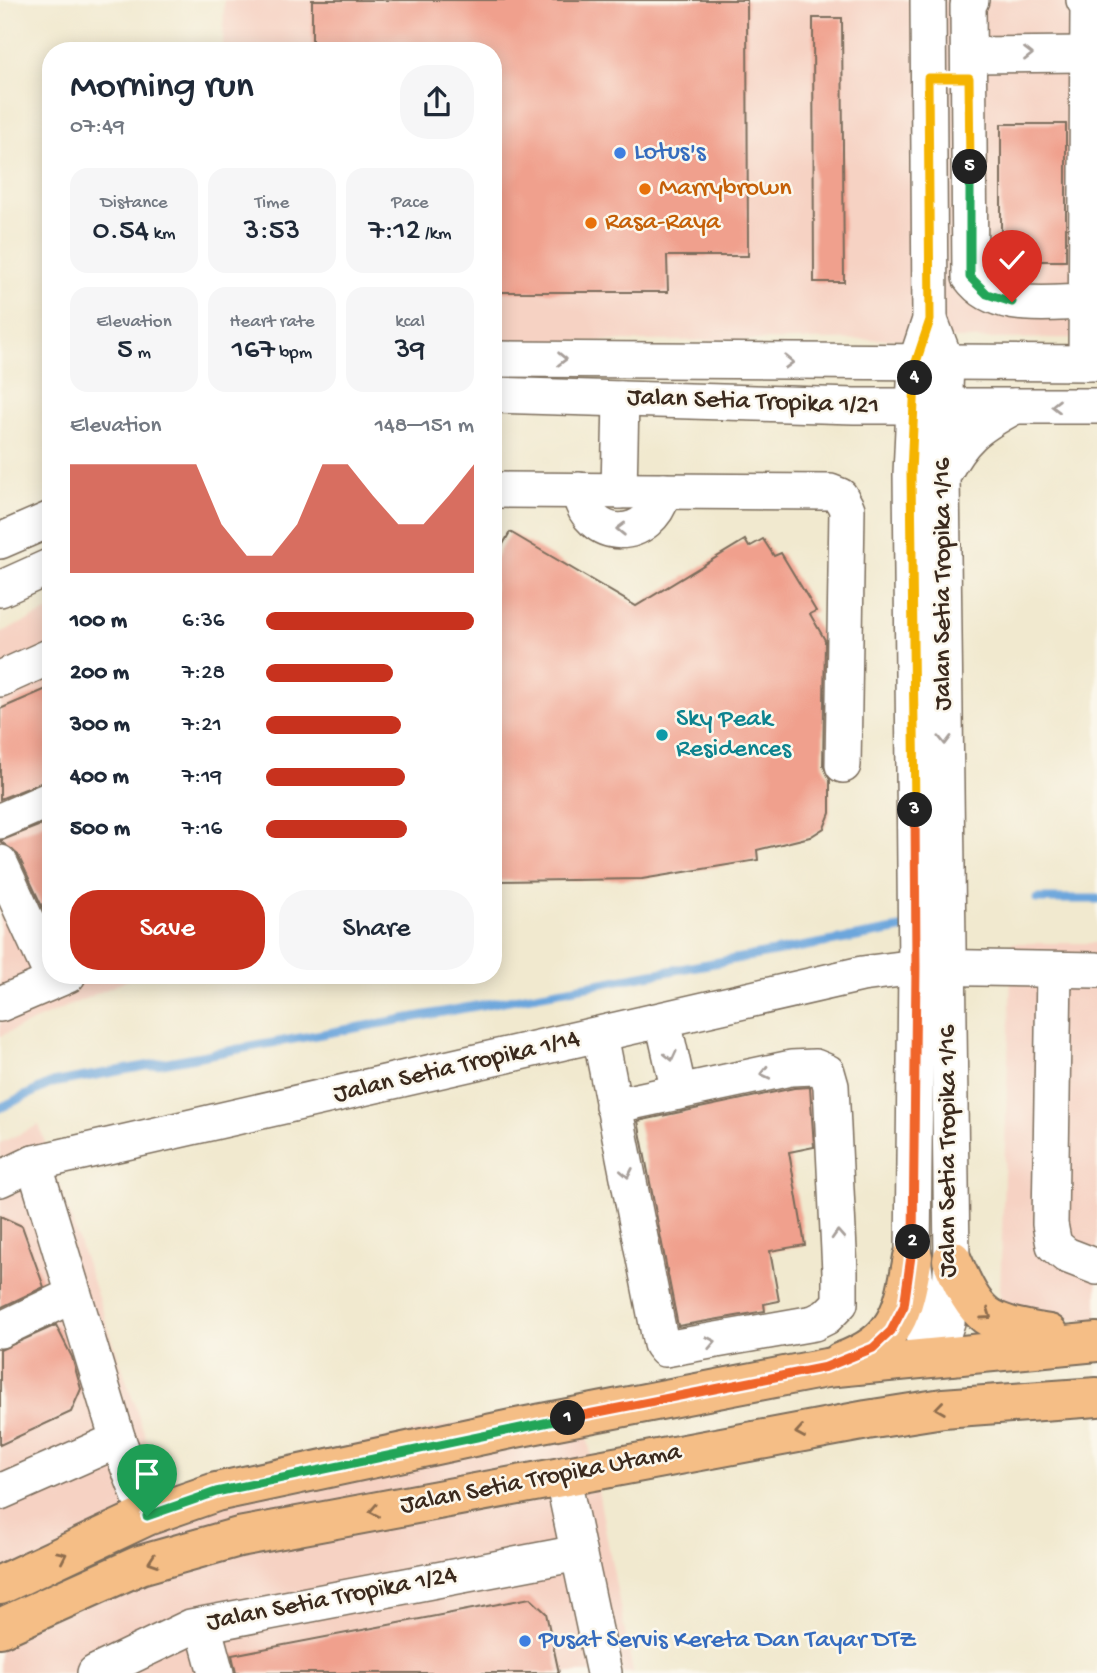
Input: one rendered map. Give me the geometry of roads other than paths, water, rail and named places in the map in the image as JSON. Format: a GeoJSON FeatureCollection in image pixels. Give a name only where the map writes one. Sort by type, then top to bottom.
{"type":"FeatureCollection","features":[{"type":"Feature","properties":{"kind":"main road"},"geometry":{"type":"LineString","coordinates":[[826,1367],[873,1348],[891,1331],[904,1306],[913,1257]]}},
{"type":"Feature","properties":{"kind":"main road"},"geometry":{"type":"LineString","coordinates":[[952,1259],[969,1300],[986,1318],[1009,1327],[1095,1342]]}},
{"type":"Feature","properties":{"kind":"main road","name":"Jalan Setia Tropika Utama"},"geometry":{"type":"LineString","coordinates":[[0,1585],[147,1516],[216,1492],[525,1426],[826,1367],[1095,1342]]}},
{"type":"Feature","properties":{"kind":"main road"},"geometry":{"type":"LineString","coordinates":[[867,1420],[920,1383],[935,1358],[957,1378],[1032,1399]]}},
{"type":"Feature","properties":{"kind":"main road","name":"Jalan Setia Tropika Utama"},"geometry":{"type":"LineString","coordinates":[[0,1628],[175,1553],[239,1537],[867,1420],[943,1408],[1032,1399],[1097,1397]]}},
{"type":"Feature","properties":{"kind":"street","name":"Jalan Setia Tropika 1/16"},"geometry":{"type":"LineString","coordinates":[[928,0],[931,362],[926,475],[932,967],[952,1259],[947,1322],[935,1358]]}},
{"type":"Feature","properties":{"kind":"street"},"geometry":{"type":"LineString","coordinates":[[971,0],[970,277],[978,287],[999,300],[1089,302]]}},
{"type":"Feature","properties":{"kind":"street"},"geometry":{"type":"LineString","coordinates":[[1084,0],[1088,5],[1089,302],[1092,363]]}},
{"type":"Feature","properties":{"kind":"street"},"geometry":{"type":"LineString","coordinates":[[928,78],[969,66],[1087,54]]}},
{"type":"Feature","properties":{"kind":"street"},"geometry":{"type":"LineString","coordinates":[[866,363],[897,349],[930,320],[973,349],[1009,361]]}},
{"type":"Feature","properties":{"kind":"street","name":"Jalan Setia Tropika 1/21"},"geometry":{"type":"LineString","coordinates":[[502,359],[1092,363]]}},
{"type":"Feature","properties":{"kind":"street","name":"Jalan Setia Tropika 1/21"},"geometry":{"type":"LineString","coordinates":[[502,395],[853,406],[1097,406]]}},
{"type":"Feature","properties":{"kind":"street"},"geometry":{"type":"LineString","coordinates":[[619,491],[621,399]]}},
{"type":"Feature","properties":{"kind":"street"},"geometry":{"type":"LineString","coordinates":[[853,406],[882,423],[926,475],[959,444],[990,420],[1015,406]]}},
{"type":"Feature","properties":{"kind":"street"},"geometry":{"type":"LineString","coordinates":[[502,490],[830,492],[840,496],[847,509],[843,765]]}},
{"type":"Feature","properties":{"kind":"street"},"geometry":{"type":"LineString","coordinates":[[579,490],[584,509],[592,520],[617,531],[643,525],[654,516],[664,491]]}},
{"type":"Feature","properties":{"kind":"street"},"geometry":{"type":"LineString","coordinates":[[0,541],[42,523]]}},
{"type":"Feature","properties":{"kind":"street"},"geometry":{"type":"LineString","coordinates":[[0,589],[42,570]]}},
{"type":"Feature","properties":{"kind":"street"},"geometry":{"type":"LineString","coordinates":[[0,679],[42,660]]}},
{"type":"Feature","properties":{"kind":"street"},"geometry":{"type":"LineString","coordinates":[[0,821],[42,803]]}},
{"type":"Feature","properties":{"kind":"street"},"geometry":{"type":"LineString","coordinates":[[0,863],[42,948]]}},
{"type":"Feature","properties":{"kind":"street","name":"Jalan Setia Tropika 1/16"},"geometry":{"type":"LineString","coordinates":[[932,967],[913,1257],[922,1333],[935,1358]]}},
{"type":"Feature","properties":{"kind":"street","name":"Jalan Setia Tropika 1/14"},"geometry":{"type":"LineString","coordinates":[[0,1179],[34,1163],[862,974],[932,967],[1097,970]]}},
{"type":"Feature","properties":{"kind":"street"},"geometry":{"type":"LineString","coordinates":[[1055,970],[1050,1224],[1054,1245],[1066,1255],[1097,1267]]}},
{"type":"Feature","properties":{"kind":"street"},"geometry":{"type":"LineString","coordinates":[[0,1004],[42,983]]}},
{"type":"Feature","properties":{"kind":"street"},"geometry":{"type":"LineString","coordinates":[[663,1021],[680,1092]]}},
{"type":"Feature","properties":{"kind":"street"},"geometry":{"type":"LineString","coordinates":[[600,1035],[613,1106],[664,1349],[802,1325],[826,1317],[840,1303],[831,1086],[827,1072],[803,1066],[613,1106]]}},
{"type":"Feature","properties":{"kind":"street"},"geometry":{"type":"LineString","coordinates":[[34,1163],[118,1440],[147,1516]]}},
{"type":"Feature","properties":{"kind":"street"},"geometry":{"type":"LineString","coordinates":[[0,1329],[73,1295]]}},
{"type":"Feature","properties":{"kind":"street"},"geometry":{"type":"LineString","coordinates":[[0,1492],[118,1440]]}},
{"type":"Feature","properties":{"kind":"street"},"geometry":{"type":"LineString","coordinates":[[562,1475],[604,1673]]}},
{"type":"Feature","properties":{"kind":"street","name":"Jalan Setia Tropika 1/24"},"geometry":{"type":"LineString","coordinates":[[95,1673],[191,1627],[578,1553]]}},
{"type":"Feature","properties":{"kind":"street"},"geometry":{"type":"LineString","coordinates":[[202,1625],[216,1673]]}},
{"type":"Feature","properties":{"kind":"waterway"},"geometry":{"type":"LineString","coordinates":[[1037,899],[1097,899]]}},
{"type":"Feature","properties":{"kind":"waterway"},"geometry":{"type":"LineString","coordinates":[[0,1108],[52,1083],[906,928]]}},
{"type":"Feature","properties":{"kind":"place","name":"Lotus's"},"geometry":{"type":"Point","coordinates":[620,153]}},
{"type":"Feature","properties":{"kind":"place","name":"Marrybrown"},"geometry":{"type":"Point","coordinates":[645,189]}},
{"type":"Feature","properties":{"kind":"place","name":"Rasa-Raya"},"geometry":{"type":"Point","coordinates":[591,223]}},
{"type":"Feature","properties":{"kind":"place","name":"Sky Peak Residences"},"geometry":{"type":"Point","coordinates":[662,735]}},
{"type":"Feature","properties":{"kind":"place","name":"Pusat Servis Kereta Dan Tayar DTZ"},"geometry":{"type":"Point","coordinates":[525,1641]}}]}
